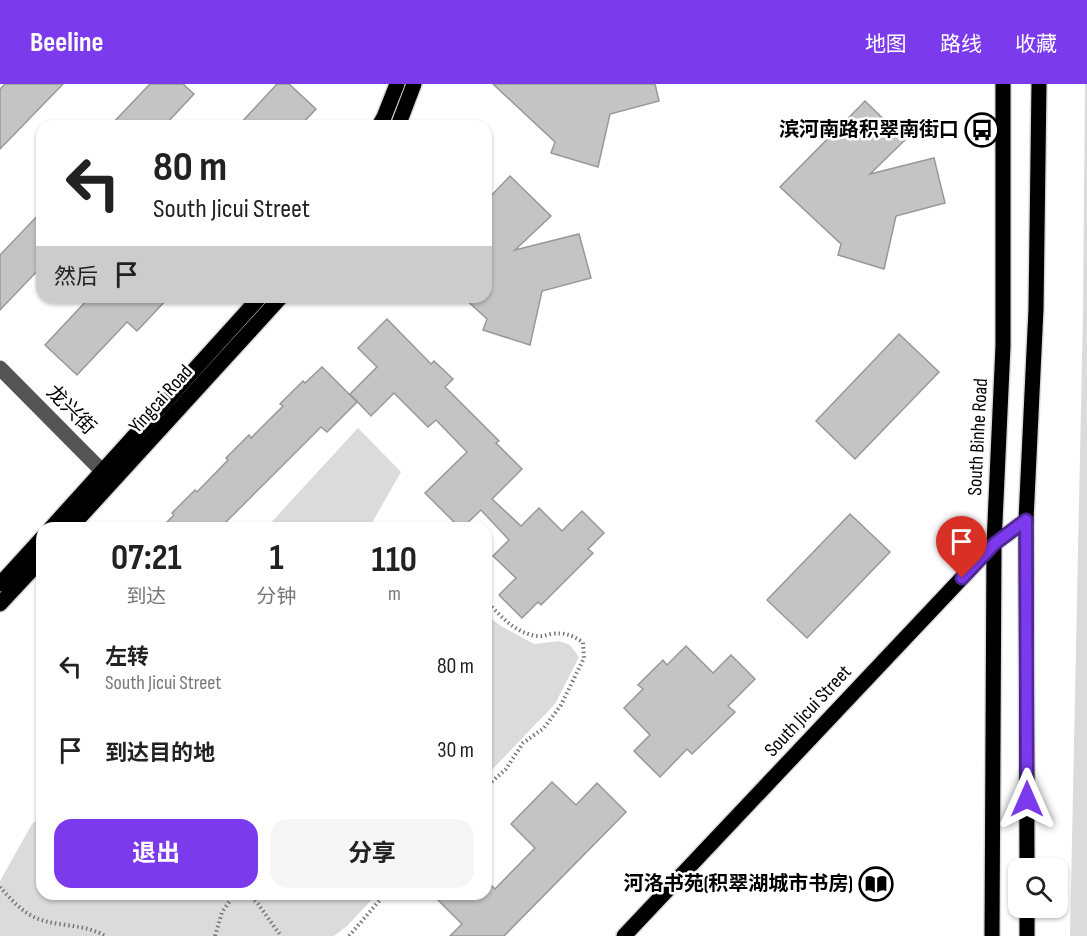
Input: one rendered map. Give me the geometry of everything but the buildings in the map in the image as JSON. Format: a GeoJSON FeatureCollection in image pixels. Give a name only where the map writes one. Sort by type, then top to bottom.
{"type":"FeatureCollection","features":[{"type":"Feature","properties":{"kind":"main road"},"geometry":{"type":"LineString","coordinates":[[382,120],[397,84]]}},
{"type":"Feature","properties":{"kind":"main road"},"geometry":{"type":"LineString","coordinates":[[400,120],[414,84]]}},
{"type":"Feature","properties":{"kind":"main road","name":"South Binhe Road"},"geometry":{"type":"LineString","coordinates":[[992,936],[994,544],[1003,345],[1003,84]]}},
{"type":"Feature","properties":{"kind":"main road"},"geometry":{"type":"LineString","coordinates":[[1027,858],[1026,520],[1036,309],[1039,84]]}},
{"type":"Feature","properties":{"kind":"main road","name":"Yingcai Road"},"geometry":{"type":"LineString","coordinates":[[74,522],[108,477],[255,303]]}},
{"type":"Feature","properties":{"kind":"main road","name":"Yingcai Road"},"geometry":{"type":"LineString","coordinates":[[58,522],[108,477],[275,303]]}},
{"type":"Feature","properties":{"kind":"main road","name":"South Jicui Street"},"geometry":{"type":"LineString","coordinates":[[624,936],[994,544],[1026,520]]}},
{"type":"Feature","properties":{"kind":"main road"},"geometry":{"type":"LineString","coordinates":[[0,584],[36,545]]}},
{"type":"Feature","properties":{"kind":"main road"},"geometry":{"type":"LineString","coordinates":[[0,604],[36,565]]}},
{"type":"Feature","properties":{"kind":"main road"},"geometry":{"type":"LineString","coordinates":[[1027,918],[1027,936]]}},
{"type":"Feature","properties":{"kind":"street","name":"龙兴街"},"geometry":{"type":"LineString","coordinates":[[0,368],[108,477]]}},
{"type":"Feature","properties":{"kind":"path"},"geometry":{"type":"LineString","coordinates":[[492,607],[502,619],[519,630],[538,637],[557,633],[570,634],[583,642],[584,658],[561,705],[544,728],[523,743],[506,769],[492,782]]}},
{"type":"Feature","properties":{"kind":"path"},"geometry":{"type":"LineString","coordinates":[[0,886],[31,916],[45,921],[80,926],[105,936]]}},
{"type":"Feature","properties":{"kind":"path"},"geometry":{"type":"LineString","coordinates":[[215,936],[222,912],[231,900]]}},
{"type":"Feature","properties":{"kind":"path"},"geometry":{"type":"LineString","coordinates":[[254,900],[280,936]]}},
{"type":"Feature","properties":{"kind":"path"},"geometry":{"type":"LineString","coordinates":[[349,936],[380,900]]}},
{"type":"Feature","properties":{"kind":"shaded area"},"geometry":{"type":"Polygon","coordinates":[[[1085,84],[1087,84],[1087,936],[1070,936],[1083,311],[1085,84]]]}},
{"type":"Feature","properties":{"kind":"shaded area"},"geometry":{"type":"Polygon","coordinates":[[[358,428],[401,472],[372,522],[272,522],[358,428]]]}},
{"type":"Feature","properties":{"kind":"shaded area"},"geometry":{"type":"Polygon","coordinates":[[[492,619],[534,644],[559,641],[570,645],[579,657],[555,704],[492,770],[492,619]]]}},
{"type":"Feature","properties":{"kind":"shaded area"},"geometry":{"type":"Polygon","coordinates":[[[36,820],[36,900],[371,900],[347,926],[334,936],[0,936],[0,881],[36,820]]]}},
{"type":"Feature","properties":{"kind":"place","name":"滨河南路积翠南街口"},"geometry":{"type":"Point","coordinates":[982,130]}},
{"type":"Feature","properties":{"kind":"place","name":"河洛书苑(积翠湖城市书房)"},"geometry":{"type":"Point","coordinates":[876,884]}},
{"type":"Feature","properties":{"kind":"route"},"geometry":{"type":"LineString","coordinates":[[962,578],[994,544],[1026,520],[1027,799]]}}]}
